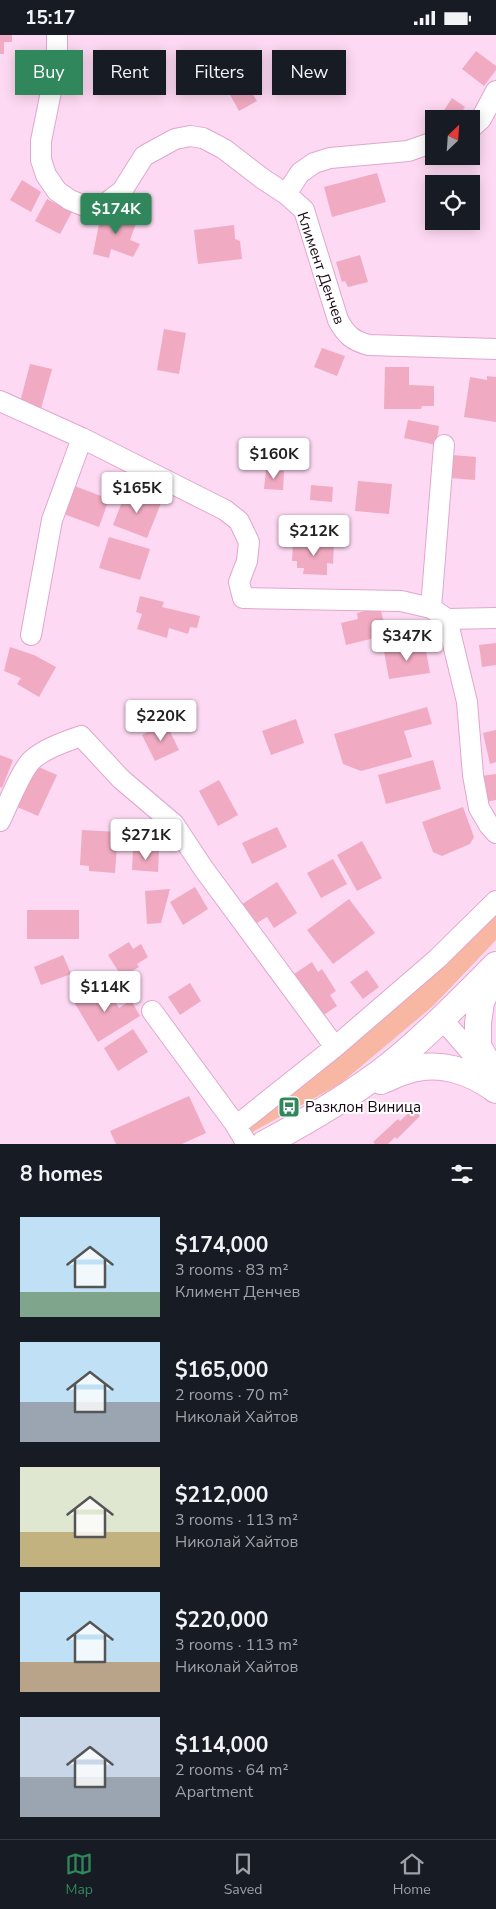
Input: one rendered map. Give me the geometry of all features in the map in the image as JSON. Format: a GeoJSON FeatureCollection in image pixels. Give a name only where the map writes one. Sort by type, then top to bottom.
{"type":"FeatureCollection","features":[{"type":"Feature","properties":{"kind":"main road"},"geometry":{"type":"LineString","coordinates":[[264,1144],[352,1092],[390,1065],[442,1019],[496,965]]}},
{"type":"Feature","properties":{"kind":"main road"},"geometry":{"type":"LineString","coordinates":[[496,969],[481,1002],[478,1046],[496,1079]]}},
{"type":"Feature","properties":{"kind":"main road"},"geometry":{"type":"LineString","coordinates":[[352,1092],[407,1070],[431,1066],[469,1073],[496,1090]]}},
{"type":"Feature","properties":{"kind":"street","name":"Климент Денчев"},"geometry":{"type":"LineString","coordinates":[[57,35],[57,62],[41,141],[41,160],[46,175],[57,191],[70,200],[87,207],[106,204],[122,191],[144,156],[175,139],[190,136],[203,138],[224,149],[286,194],[304,210],[338,320],[344,333],[355,341],[378,345],[496,349]]}},
{"type":"Feature","properties":{"kind":"street"},"geometry":{"type":"LineString","coordinates":[[480,120],[496,91]]}},
{"type":"Feature","properties":{"kind":"street"},"geometry":{"type":"LineString","coordinates":[[286,194],[300,173],[314,163],[330,158],[408,151],[425,145]]}},
{"type":"Feature","properties":{"kind":"street"},"geometry":{"type":"LineString","coordinates":[[0,401],[82,438],[225,510],[239,521],[249,542],[247,561],[239,582],[243,598],[401,601],[439,613],[496,618]]}},
{"type":"Feature","properties":{"kind":"street"},"geometry":{"type":"LineString","coordinates":[[31,635],[52,520],[82,438]]}},
{"type":"Feature","properties":{"kind":"street"},"geometry":{"type":"LineString","coordinates":[[444,445],[439,613],[468,702],[473,775],[479,808],[496,833]]}},
{"type":"Feature","properties":{"kind":"street"},"geometry":{"type":"LineString","coordinates":[[0,821],[32,760],[50,748],[81,736],[121,779],[174,824],[203,868],[335,1047]]}},
{"type":"Feature","properties":{"kind":"street"},"geometry":{"type":"LineString","coordinates":[[236,1126],[335,1047],[437,959],[496,901]]}},
{"type":"Feature","properties":{"kind":"street"},"geometry":{"type":"LineString","coordinates":[[152,1011],[236,1126],[247,1144]]}},
{"type":"Feature","properties":{"kind":"street"},"geometry":{"type":"LineString","coordinates":[[442,1019],[496,1079]]}},
{"type":"Feature","properties":{"kind":"shaded area"},"geometry":{"type":"Polygon","coordinates":[[[496,901],[496,940],[433,1006],[340,1084],[243,1137],[236,1126],[496,901]]]}},
{"type":"Feature","properties":{"kind":"building"},"geometry":{"type":"Polygon","coordinates":[[[0,35],[12,35],[12,42],[4,42],[4,54],[0,54],[0,35]]]}},
{"type":"Feature","properties":{"kind":"building"},"geometry":{"type":"Polygon","coordinates":[[[476,51],[496,66],[496,70],[484,86],[462,69],[476,51]]]}},
{"type":"Feature","properties":{"kind":"building"},"geometry":{"type":"Polygon","coordinates":[[[230,95],[253,95],[257,101],[239,111],[230,95]]]}},
{"type":"Feature","properties":{"kind":"building"},"geometry":{"type":"Polygon","coordinates":[[[452,98],[465,107],[464,110],[444,110],[452,98]]]}},
{"type":"Feature","properties":{"kind":"building"},"geometry":{"type":"Polygon","coordinates":[[[377,173],[386,202],[332,217],[324,187],[377,173]]]}},
{"type":"Feature","properties":{"kind":"building"},"geometry":{"type":"Polygon","coordinates":[[[22,180],[41,192],[31,212],[10,200],[22,180]]]}},
{"type":"Feature","properties":{"kind":"building"},"geometry":{"type":"Polygon","coordinates":[[[47,199],[72,212],[60,234],[35,221],[47,199]]]}},
{"type":"Feature","properties":{"kind":"building"},"geometry":{"type":"Polygon","coordinates":[[[122,208],[139,215],[130,240],[140,244],[133,257],[111,249],[109,258],[93,254],[101,214],[120,219],[122,208]]]}},
{"type":"Feature","properties":{"kind":"building"},"geometry":{"type":"Polygon","coordinates":[[[234,225],[235,239],[240,241],[242,259],[198,264],[194,230],[234,225]]]}},
{"type":"Feature","properties":{"kind":"building"},"geometry":{"type":"Polygon","coordinates":[[[360,255],[368,282],[348,287],[345,281],[342,282],[336,262],[360,255]]]}},
{"type":"Feature","properties":{"kind":"building"},"geometry":{"type":"Polygon","coordinates":[[[164,329],[186,333],[179,374],[157,370],[164,329]]]}},
{"type":"Feature","properties":{"kind":"building"},"geometry":{"type":"Polygon","coordinates":[[[322,348],[345,356],[337,376],[314,367],[322,348]]]}},
{"type":"Feature","properties":{"kind":"building"},"geometry":{"type":"Polygon","coordinates":[[[30,364],[52,369],[40,412],[19,406],[30,364]]]}},
{"type":"Feature","properties":{"kind":"building"},"geometry":{"type":"Polygon","coordinates":[[[385,367],[409,367],[409,385],[434,386],[434,406],[422,406],[421,409],[384,409],[385,367]]]}},
{"type":"Feature","properties":{"kind":"building"},"geometry":{"type":"Polygon","coordinates":[[[487,376],[496,377],[496,422],[464,417],[470,377],[487,380],[487,376]]]}},
{"type":"Feature","properties":{"kind":"building"},"geometry":{"type":"Polygon","coordinates":[[[408,420],[439,426],[436,445],[404,438],[408,420]]]}},
{"type":"Feature","properties":{"kind":"building"},"geometry":{"type":"Polygon","coordinates":[[[453,455],[476,457],[475,480],[451,478],[453,455]]]}},
{"type":"Feature","properties":{"kind":"building"},"geometry":{"type":"Polygon","coordinates":[[[266,470],[284,471],[283,490],[264,489],[266,470]]]}},
{"type":"Feature","properties":{"kind":"building"},"geometry":{"type":"Polygon","coordinates":[[[358,481],[392,484],[389,514],[355,511],[358,481]]]}},
{"type":"Feature","properties":{"kind":"building"},"geometry":{"type":"Polygon","coordinates":[[[72,485],[109,499],[99,527],[61,513],[72,485]]]}},
{"type":"Feature","properties":{"kind":"building"},"geometry":{"type":"Polygon","coordinates":[[[311,485],[333,487],[332,502],[310,500],[311,485]]]}},
{"type":"Feature","properties":{"kind":"building"},"geometry":{"type":"Polygon","coordinates":[[[127,489],[161,503],[147,538],[113,525],[127,489]]]}},
{"type":"Feature","properties":{"kind":"building"},"geometry":{"type":"Polygon","coordinates":[[[109,537],[150,549],[140,580],[99,568],[109,537]]]}},
{"type":"Feature","properties":{"kind":"building"},"geometry":{"type":"Polygon","coordinates":[[[321,540],[334,541],[333,564],[327,563],[327,575],[303,574],[304,568],[297,568],[297,561],[292,561],[293,545],[318,546],[321,540]]]}},
{"type":"Feature","properties":{"kind":"building"},"geometry":{"type":"Polygon","coordinates":[[[140,596],[164,602],[162,607],[200,616],[197,628],[190,627],[188,634],[169,628],[167,638],[137,629],[142,614],[136,612],[140,596]]]}},
{"type":"Feature","properties":{"kind":"building"},"geometry":{"type":"Polygon","coordinates":[[[380,607],[387,635],[346,645],[341,623],[358,619],[357,613],[380,607]]]}},
{"type":"Feature","properties":{"kind":"building"},"geometry":{"type":"Polygon","coordinates":[[[496,643],[496,665],[482,667],[479,645],[496,643]]]}},
{"type":"Feature","properties":{"kind":"building"},"geometry":{"type":"Polygon","coordinates":[[[425,645],[430,673],[389,679],[384,651],[425,645]]]}},
{"type":"Feature","properties":{"kind":"building"},"geometry":{"type":"Polygon","coordinates":[[[10,647],[34,655],[56,667],[39,697],[17,684],[21,678],[4,671],[10,647]]]}},
{"type":"Feature","properties":{"kind":"building"},"geometry":{"type":"Polygon","coordinates":[[[427,707],[432,724],[404,731],[412,757],[361,771],[343,764],[334,734],[427,707]]]}},
{"type":"Feature","properties":{"kind":"building"},"geometry":{"type":"Polygon","coordinates":[[[296,719],[304,743],[271,755],[262,731],[296,719]]]}},
{"type":"Feature","properties":{"kind":"building"},"geometry":{"type":"Polygon","coordinates":[[[166,723],[179,750],[155,761],[142,735],[166,723]]]}},
{"type":"Feature","properties":{"kind":"building"},"geometry":{"type":"Polygon","coordinates":[[[496,730],[496,762],[490,764],[483,733],[496,730]]]}},
{"type":"Feature","properties":{"kind":"building"},"geometry":{"type":"Polygon","coordinates":[[[0,755],[13,760],[2,788],[0,787],[0,755]]]}},
{"type":"Feature","properties":{"kind":"building"},"geometry":{"type":"Polygon","coordinates":[[[433,760],[441,789],[386,804],[378,775],[433,760]]]}},
{"type":"Feature","properties":{"kind":"building"},"geometry":{"type":"Polygon","coordinates":[[[34,765],[57,775],[38,816],[15,806],[34,765]]]}},
{"type":"Feature","properties":{"kind":"building"},"geometry":{"type":"Polygon","coordinates":[[[496,774],[496,800],[485,802],[481,776],[496,774]]]}},
{"type":"Feature","properties":{"kind":"building"},"geometry":{"type":"Polygon","coordinates":[[[219,780],[238,815],[218,826],[199,791],[219,780]]]}},
{"type":"Feature","properties":{"kind":"building"},"geometry":{"type":"Polygon","coordinates":[[[463,807],[474,837],[470,844],[442,856],[433,852],[422,822],[463,807]]]}},
{"type":"Feature","properties":{"kind":"building"},"geometry":{"type":"Polygon","coordinates":[[[277,827],[287,847],[252,864],[242,843],[277,827]]]}},
{"type":"Feature","properties":{"kind":"building"},"geometry":{"type":"Polygon","coordinates":[[[82,830],[118,832],[115,873],[89,871],[89,866],[80,865],[82,830]]]}},
{"type":"Feature","properties":{"kind":"building"},"geometry":{"type":"Polygon","coordinates":[[[362,841],[382,878],[357,891],[337,855],[362,841]]]}},
{"type":"Feature","properties":{"kind":"building"},"geometry":{"type":"Polygon","coordinates":[[[133,849],[159,851],[158,872],[132,870],[133,849]]]}},
{"type":"Feature","properties":{"kind":"building"},"geometry":{"type":"Polygon","coordinates":[[[333,859],[347,884],[321,898],[307,873],[333,859]]]}},
{"type":"Feature","properties":{"kind":"building"},"geometry":{"type":"Polygon","coordinates":[[[277,882],[297,913],[274,928],[267,917],[255,924],[242,904],[277,882]]]}},
{"type":"Feature","properties":{"kind":"building"},"geometry":{"type":"Polygon","coordinates":[[[195,887],[208,909],[183,925],[170,902],[195,887]]]}},
{"type":"Feature","properties":{"kind":"building"},"geometry":{"type":"Polygon","coordinates":[[[170,889],[161,923],[147,924],[145,891],[170,889]]]}},
{"type":"Feature","properties":{"kind":"building"},"geometry":{"type":"Polygon","coordinates":[[[349,899],[375,933],[333,964],[307,930],[349,899]]]}},
{"type":"Feature","properties":{"kind":"building"},"geometry":{"type":"Polygon","coordinates":[[[27,910],[79,910],[79,939],[27,939],[27,910]]]}},
{"type":"Feature","properties":{"kind":"building"},"geometry":{"type":"Polygon","coordinates":[[[129,942],[133,949],[141,944],[148,957],[137,964],[139,967],[122,977],[108,955],[129,942]]]}},
{"type":"Feature","properties":{"kind":"building"},"geometry":{"type":"Polygon","coordinates":[[[63,955],[71,974],[41,985],[34,967],[63,955]]]}},
{"type":"Feature","properties":{"kind":"building"},"geometry":{"type":"Polygon","coordinates":[[[312,962],[318,972],[322,969],[336,991],[330,995],[337,1006],[319,1018],[291,976],[312,962]]]}},
{"type":"Feature","properties":{"kind":"building"},"geometry":{"type":"Polygon","coordinates":[[[367,970],[379,987],[363,999],[350,982],[367,970]]]}},
{"type":"Feature","properties":{"kind":"building"},"geometry":{"type":"Polygon","coordinates":[[[190,983],[201,1001],[180,1015],[168,997],[190,983]]]}},
{"type":"Feature","properties":{"kind":"building"},"geometry":{"type":"Polygon","coordinates":[[[104,984],[119,1008],[131,1000],[140,1016],[98,1042],[74,1002],[104,984]]]}},
{"type":"Feature","properties":{"kind":"building"},"geometry":{"type":"Polygon","coordinates":[[[133,1029],[148,1052],[118,1071],[104,1048],[133,1029]]]}},
{"type":"Feature","properties":{"kind":"building"},"geometry":{"type":"Polygon","coordinates":[[[189,1096],[206,1133],[182,1144],[116,1144],[110,1131],[189,1096]]]}},
{"type":"Feature","properties":{"kind":"building"},"geometry":{"type":"Polygon","coordinates":[[[413,1109],[420,1116],[397,1139],[395,1137],[388,1144],[375,1144],[373,1142],[398,1119],[400,1121],[413,1109]]]}},
{"type":"Feature","properties":{"kind":"place","name":"Разклон Виница"},"geometry":{"type":"Point","coordinates":[289,1107]}}]}
